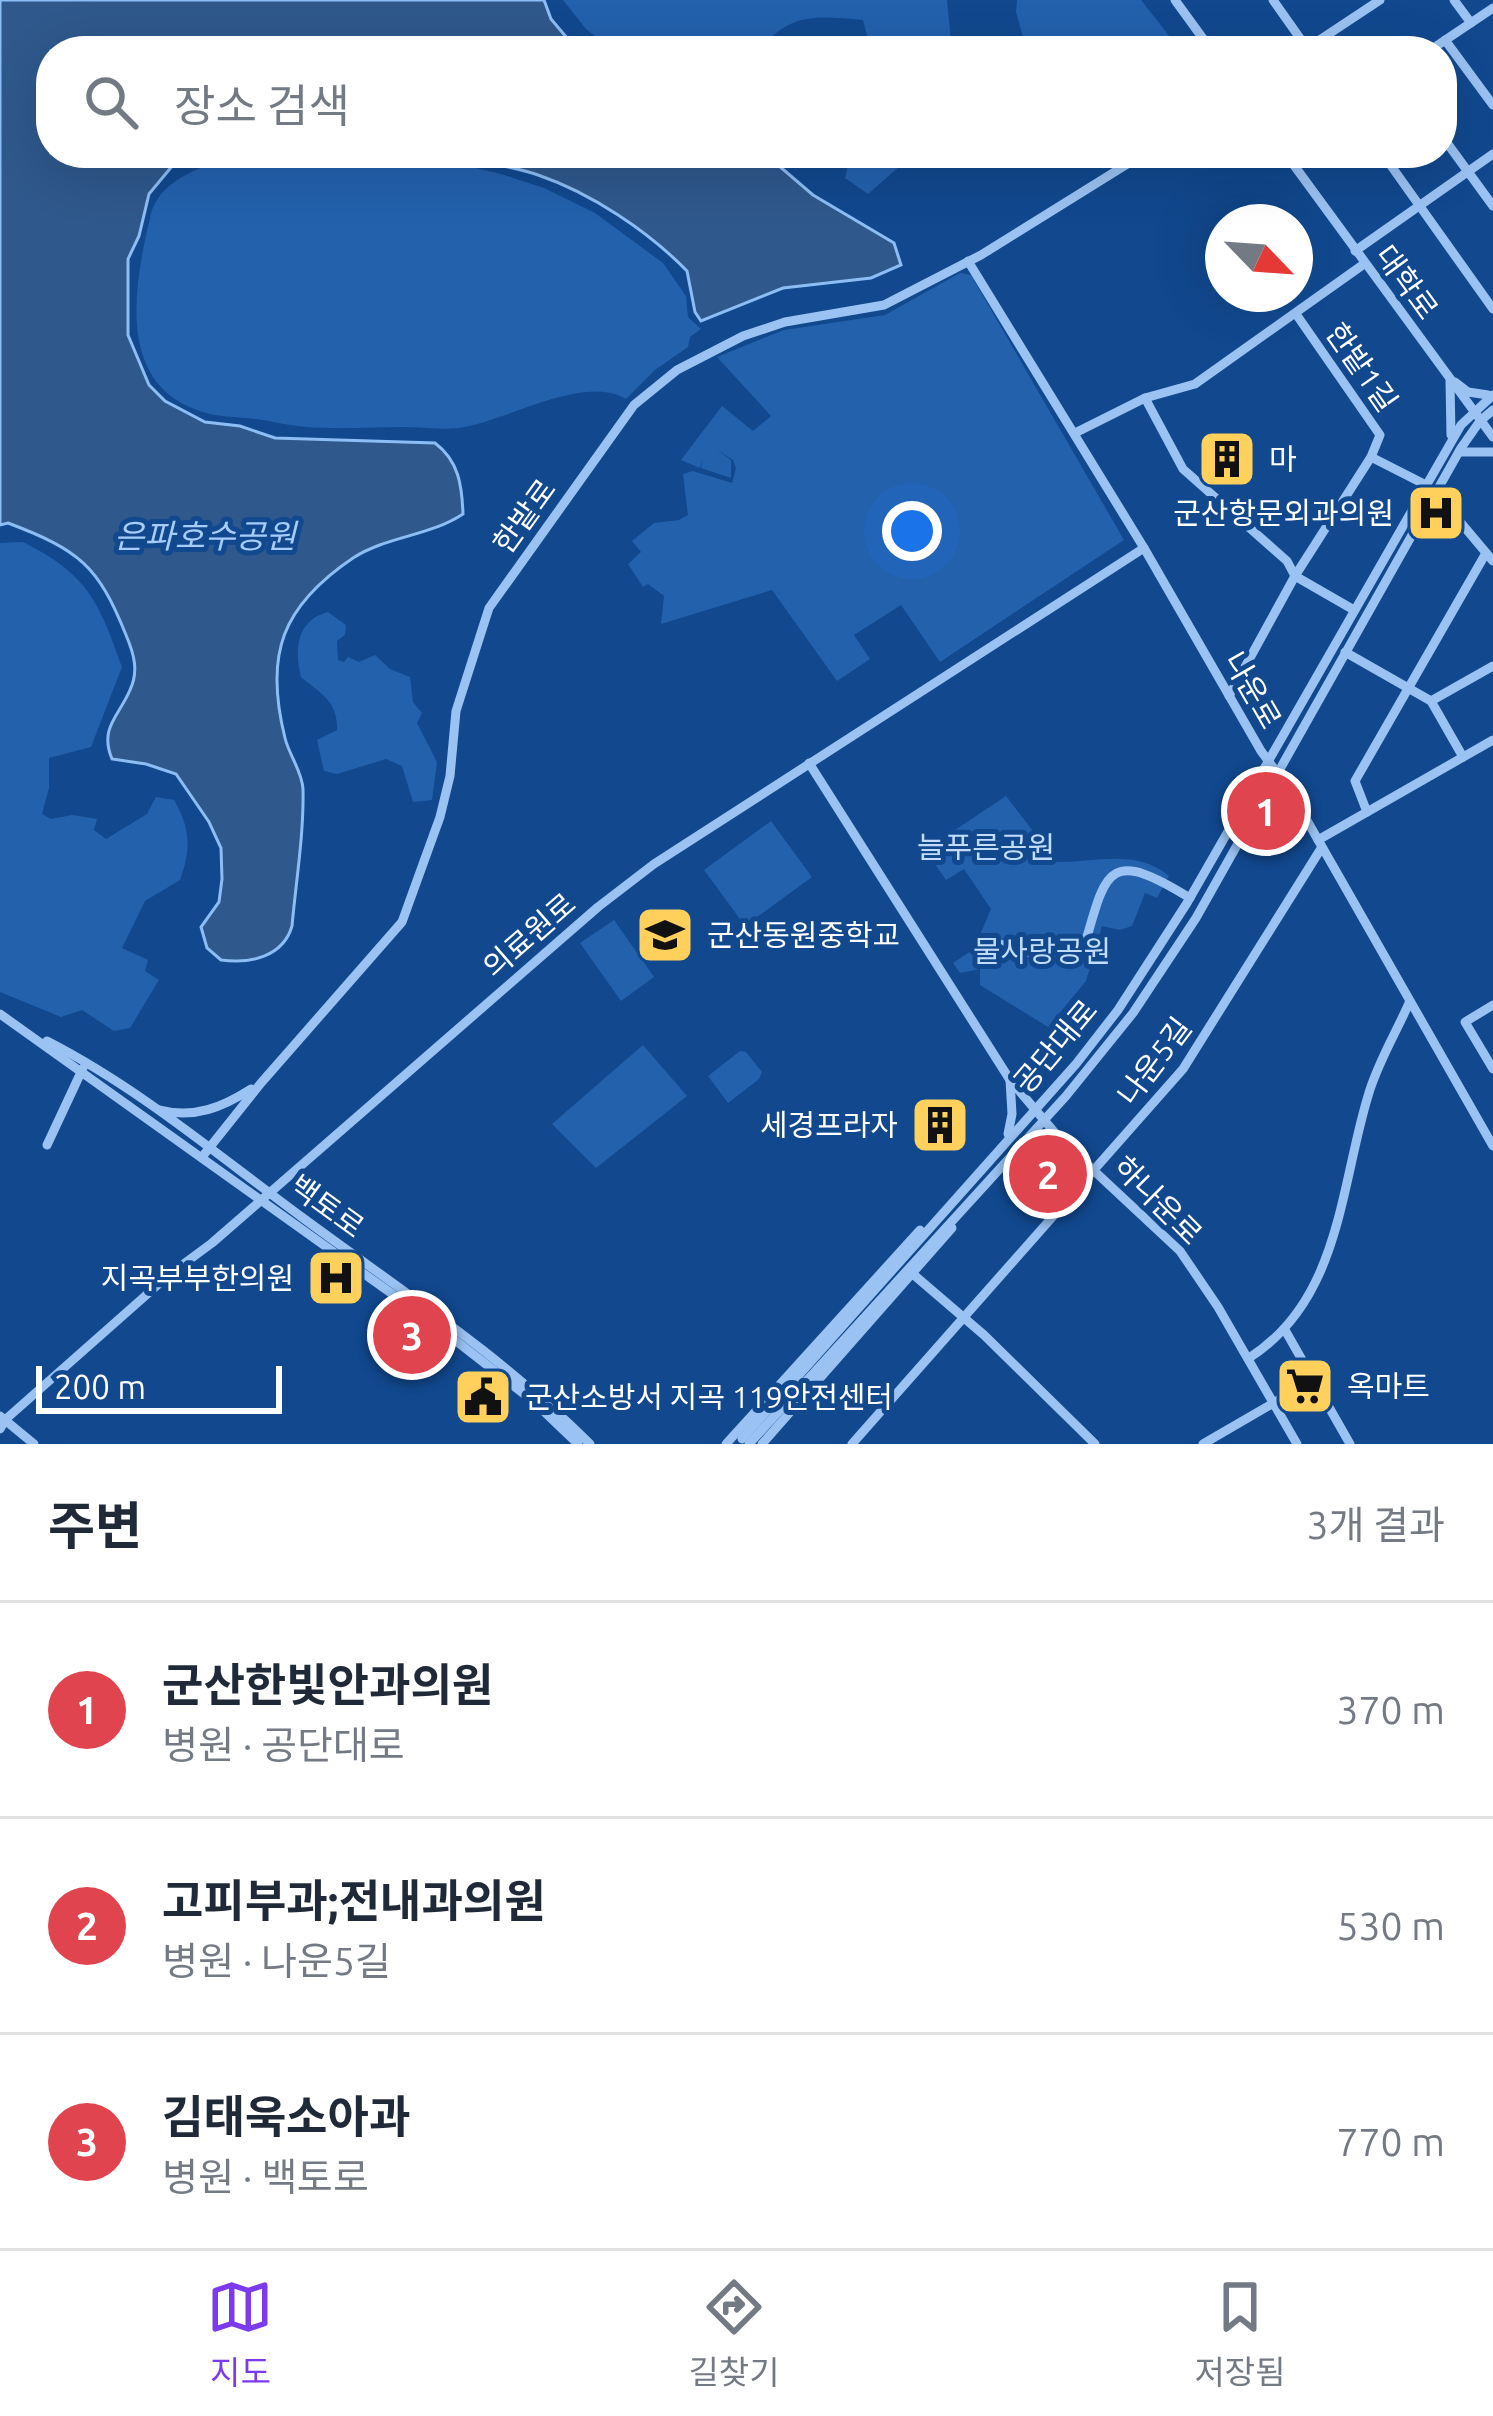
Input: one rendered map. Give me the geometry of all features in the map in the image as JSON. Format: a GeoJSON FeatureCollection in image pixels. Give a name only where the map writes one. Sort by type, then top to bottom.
{"type":"FeatureCollection","features":[{"type":"Feature","properties":{"kind":"street"},"geometry":{"type":"LineString","coordinates":[[1175,0],[1201,36]]}},
{"type":"Feature","properties":{"kind":"street"},"geometry":{"type":"LineString","coordinates":[[1273,0],[1297,36]]}},
{"type":"Feature","properties":{"kind":"street"},"geometry":{"type":"LineString","coordinates":[[1327,36],[1380,0]]}},
{"type":"Feature","properties":{"kind":"street"},"geometry":{"type":"LineString","coordinates":[[1454,0],[1471,23]]}},
{"type":"Feature","properties":{"kind":"street"},"geometry":{"type":"LineString","coordinates":[[1451,36],[1493,8]]}},
{"type":"Feature","properties":{"kind":"street"},"geometry":{"type":"LineString","coordinates":[[1457,56],[1493,105]]}},
{"type":"Feature","properties":{"kind":"street"},"geometry":{"type":"LineString","coordinates":[[1355,251],[1493,154]]}},
{"type":"Feature","properties":{"kind":"street"},"geometry":{"type":"LineString","coordinates":[[1457,156],[1493,206]]}},
{"type":"Feature","properties":{"kind":"street","name":"한밭로"},"geometry":{"type":"LineString","coordinates":[[205,1153],[402,922],[440,817],[450,776],[456,712],[490,608],[634,405],[669,375],[732,341],[785,322],[884,304],[968,261],[1120,168]]}},
{"type":"Feature","properties":{"kind":"street","name":"대학로"},"geometry":{"type":"LineString","coordinates":[[1296,168],[1493,437]]}},
{"type":"Feature","properties":{"kind":"street"},"geometry":{"type":"LineString","coordinates":[[1393,168],[1493,308]]}},
{"type":"Feature","properties":{"kind":"street","name":"나운로"},"geometry":{"type":"LineString","coordinates":[[968,261],[1320,844],[1493,1146]]}},
{"type":"Feature","properties":{"kind":"street"},"geometry":{"type":"LineString","coordinates":[[1075,433],[1145,398],[1195,384],[1364,264]]}},
{"type":"Feature","properties":{"kind":"street","name":"한밭1길"},"geometry":{"type":"LineString","coordinates":[[1228,697],[1294,576],[1381,435],[1295,314]]}},
{"type":"Feature","properties":{"kind":"street"},"geometry":{"type":"LineString","coordinates":[[1448,378],[1468,392],[1493,394]]}},
{"type":"Feature","properties":{"kind":"street"},"geometry":{"type":"LineString","coordinates":[[1448,378],[1454,449],[1493,452]]}},
{"type":"Feature","properties":{"kind":"street","name":"공단대로"},"geometry":{"type":"LineString","coordinates":[[746,1441],[1044,1120],[1160,975],[1345,652],[1431,489],[1493,394]]}},
{"type":"Feature","properties":{"kind":"street"},"geometry":{"type":"LineString","coordinates":[[1145,398],[1183,469],[1287,561],[1294,576],[1354,610]]}},
{"type":"Feature","properties":{"kind":"street","name":"공단대로"},"geometry":{"type":"LineString","coordinates":[[1476,416],[1493,410]]}},
{"type":"Feature","properties":{"kind":"street"},"geometry":{"type":"LineString","coordinates":[[1367,812],[1355,781],[1490,557],[1431,489],[1371,457]]}},
{"type":"Feature","properties":{"kind":"street","name":"공단대로"},"geometry":{"type":"LineString","coordinates":[[746,1441],[1118,1010],[1190,898],[1354,610],[1431,489]]}},
{"type":"Feature","properties":{"kind":"street","name":"의료원로"},"geometry":{"type":"LineString","coordinates":[[2,1422],[598,907],[655,864],[1144,548]]}},
{"type":"Feature","properties":{"kind":"street"},"geometry":{"type":"LineString","coordinates":[[1345,652],[1431,701],[1463,757]]}},
{"type":"Feature","properties":{"kind":"street"},"geometry":{"type":"LineString","coordinates":[[1431,701],[1493,666]]}},
{"type":"Feature","properties":{"kind":"street"},"geometry":{"type":"LineString","coordinates":[[1320,844],[1493,740]]}},
{"type":"Feature","properties":{"kind":"street","name":"하나운로"},"geometry":{"type":"LineString","coordinates":[[809,764],[1010,1080],[1094,1171],[1180,1251],[1297,1444]]}},
{"type":"Feature","properties":{"kind":"street","name":"나운5길"},"geometry":{"type":"LineString","coordinates":[[852,1444],[1183,1069],[1320,844]]}},
{"type":"Feature","properties":{"kind":"street"},"geometry":{"type":"LineString","coordinates":[[996,943],[1042,956],[1057,954],[1060,945],[1083,951],[1101,888],[1111,875],[1125,869],[1148,873],[1190,898]]}},
{"type":"Feature","properties":{"kind":"street"},"geometry":{"type":"LineString","coordinates":[[1249,1358],[1285,1330],[1337,1232],[1368,1096],[1409,1003]]}},
{"type":"Feature","properties":{"kind":"street"},"geometry":{"type":"LineString","coordinates":[[1493,1005],[1465,1022],[1493,1070]]}},
{"type":"Feature","properties":{"kind":"street","name":"백토로"},"geometry":{"type":"LineString","coordinates":[[0,1014],[145,1103],[205,1153]]}},
{"type":"Feature","properties":{"kind":"street"},"geometry":{"type":"LineString","coordinates":[[47,1145],[84,1067]]}},
{"type":"Feature","properties":{"kind":"street","name":"백토로"},"geometry":{"type":"LineString","coordinates":[[84,1067],[494,1369],[578,1444]]}},
{"type":"Feature","properties":{"kind":"street"},"geometry":{"type":"LineString","coordinates":[[726,1444],[1002,1144],[1012,1114],[1010,1080]]}},
{"type":"Feature","properties":{"kind":"street"},"geometry":{"type":"LineString","coordinates":[[145,1103],[172,1113],[212,1110],[261,1082]]}},
{"type":"Feature","properties":{"kind":"street"},"geometry":{"type":"LineString","coordinates":[[762,1444],[914,1275],[994,1173]]}},
{"type":"Feature","properties":{"kind":"street","name":"백토로"},"geometry":{"type":"LineString","coordinates":[[264,1196],[493,1355],[590,1444]]}},
{"type":"Feature","properties":{"kind":"street"},"geometry":{"type":"LineString","coordinates":[[914,1275],[1095,1444]]}},
{"type":"Feature","properties":{"kind":"street"},"geometry":{"type":"LineString","coordinates":[[1285,1330],[1351,1444]]}},
{"type":"Feature","properties":{"kind":"street"},"geometry":{"type":"LineString","coordinates":[[1203,1444],[1223,1439],[1313,1380]]}},
{"type":"Feature","properties":{"kind":"street"},"geometry":{"type":"LineString","coordinates":[[2,1422],[34,1444]]}},
{"type":"Feature","properties":{"kind":"green space"},"geometry":{"type":"Polygon","coordinates":[[[563,0],[947,0],[951,36],[867,36],[863,20],[832,18],[805,19],[773,36],[595,36],[563,0]]]}},
{"type":"Feature","properties":{"kind":"green space"},"geometry":{"type":"Polygon","coordinates":[[[1017,0],[1141,0],[1169,36],[1023,36],[1017,0]]]}},
{"type":"Feature","properties":{"kind":"green space"},"geometry":{"type":"Polygon","coordinates":[[[199,168],[476,168],[501,174],[595,213],[663,263],[686,296],[688,317],[701,329],[690,337],[688,347],[626,399],[609,393],[567,395],[459,428],[303,427],[197,410],[171,396],[153,377],[137,327],[139,271],[150,218],[163,192],[199,168]]]}},
{"type":"Feature","properties":{"kind":"green space"},"geometry":{"type":"Polygon","coordinates":[[[847,168],[898,168],[868,194],[845,178],[847,168]]]}},
{"type":"Feature","properties":{"kind":"green space"},"geometry":{"type":"Polygon","coordinates":[[[960,273],[971,275],[1124,540],[940,662],[901,605],[854,635],[870,659],[837,681],[772,590],[661,624],[664,596],[648,584],[643,587],[628,564],[641,552],[632,541],[654,523],[688,515],[683,474],[693,471],[732,483],[733,460],[716,449],[731,460],[731,478],[701,468],[703,459],[700,468],[681,460],[722,406],[753,431],[771,416],[717,357],[784,330],[885,315],[960,273]]]}},
{"type":"Feature","properties":{"kind":"green space"},"geometry":{"type":"Polygon","coordinates":[[[23,542],[62,566],[88,592],[122,667],[91,747],[49,758],[49,788],[42,814],[51,819],[72,815],[97,819],[94,830],[106,839],[147,814],[156,797],[174,800],[186,830],[180,880],[145,901],[122,948],[148,960],[145,971],[159,980],[130,1028],[114,1031],[82,1010],[61,1017],[0,992],[0,543],[23,542]]]}},
{"type":"Feature","properties":{"kind":"green space"},"geometry":{"type":"Polygon","coordinates":[[[328,612],[346,625],[345,635],[337,641],[338,660],[344,662],[348,657],[359,662],[375,655],[390,669],[410,677],[413,702],[422,713],[417,723],[437,762],[432,800],[413,802],[402,766],[386,759],[337,774],[324,771],[317,740],[337,730],[337,720],[327,699],[301,677],[298,656],[304,629],[328,612]]]}},
{"type":"Feature","properties":{"kind":"green space","name":"물사랑공원"},"geometry":{"type":"Polygon","coordinates":[[[1006,796],[1050,853],[1022,850],[1018,856],[1057,862],[1129,860],[1169,876],[1157,898],[1145,893],[1132,926],[1120,930],[1102,926],[1086,981],[1048,1027],[980,985],[980,969],[960,973],[953,963],[974,949],[991,909],[964,869],[946,880],[925,850],[1006,796]]]}},
{"type":"Feature","properties":{"kind":"green space"},"geometry":{"type":"Polygon","coordinates":[[[771,821],[812,877],[745,926],[704,870],[771,821]]]}},
{"type":"Feature","properties":{"kind":"green space"},"geometry":{"type":"Polygon","coordinates":[[[614,920],[654,977],[621,1001],[580,943],[614,920]]]}},
{"type":"Feature","properties":{"kind":"green space"},"geometry":{"type":"Polygon","coordinates":[[[643,1045],[687,1096],[596,1168],[552,1124],[643,1045]]]}},
{"type":"Feature","properties":{"kind":"green space"},"geometry":{"type":"Polygon","coordinates":[[[740,1051],[762,1072],[728,1103],[708,1076],[740,1051]]]}},
{"type":"Feature","properties":{"kind":"water","name":"은파호수공원"},"geometry":{"type":"Polygon","coordinates":[[[0,0],[544,0],[551,19],[565,36],[36,36],[36,168],[171,168],[149,194],[128,259],[128,335],[149,385],[165,401],[205,422],[240,426],[275,438],[435,443],[454,466],[460,484],[463,514],[353,558],[309,595],[284,634],[277,681],[279,708],[302,782],[303,806],[292,926],[273,951],[243,961],[221,960],[207,948],[201,927],[219,902],[222,879],[221,848],[209,822],[176,774],[112,759],[109,748],[109,730],[133,683],[135,669],[116,611],[95,576],[69,552],[8,523],[0,525],[0,0]]]}},
{"type":"Feature","properties":{"kind":"water"},"geometry":{"type":"Polygon","coordinates":[[[512,168],[782,168],[813,195],[894,243],[901,265],[871,278],[783,288],[701,321],[687,271],[655,242],[578,192],[512,168]]]}},
{"type":"Feature","properties":{"kind":"place","name":"마"},"geometry":{"type":"Point","coordinates":[1227,459]}},
{"type":"Feature","properties":{"kind":"place","name":"군산항문외과의원"},"geometry":{"type":"Point","coordinates":[1436,513]}},
{"type":"Feature","properties":{"kind":"place","name":"군산한빛안과의원"},"geometry":{"type":"Point","coordinates":[1266,811]}},
{"type":"Feature","properties":{"kind":"place","name":"군산동원중학교"},"geometry":{"type":"Point","coordinates":[665,935]}},
{"type":"Feature","properties":{"kind":"place","name":"세경프라자"},"geometry":{"type":"Point","coordinates":[940,1125]}},
{"type":"Feature","properties":{"kind":"place","name":"고피부과;전내과의원"},"geometry":{"type":"Point","coordinates":[1048,1174]}},
{"type":"Feature","properties":{"kind":"place","name":"지곡부부한의원"},"geometry":{"type":"Point","coordinates":[336,1278]}},
{"type":"Feature","properties":{"kind":"place","name":"김태욱소아과"},"geometry":{"type":"Point","coordinates":[412,1335]}},
{"type":"Feature","properties":{"kind":"place","name":"옥마트"},"geometry":{"type":"Point","coordinates":[1305,1386]}},
{"type":"Feature","properties":{"kind":"place","name":"군산소방서 지곡 119안전센터"},"geometry":{"type":"Point","coordinates":[483,1397]}},
{"type":"Feature","properties":{"kind":"park label","name":"늘푸른공원"},"geometry":{"type":"Point","coordinates":[986,847]}}]}
